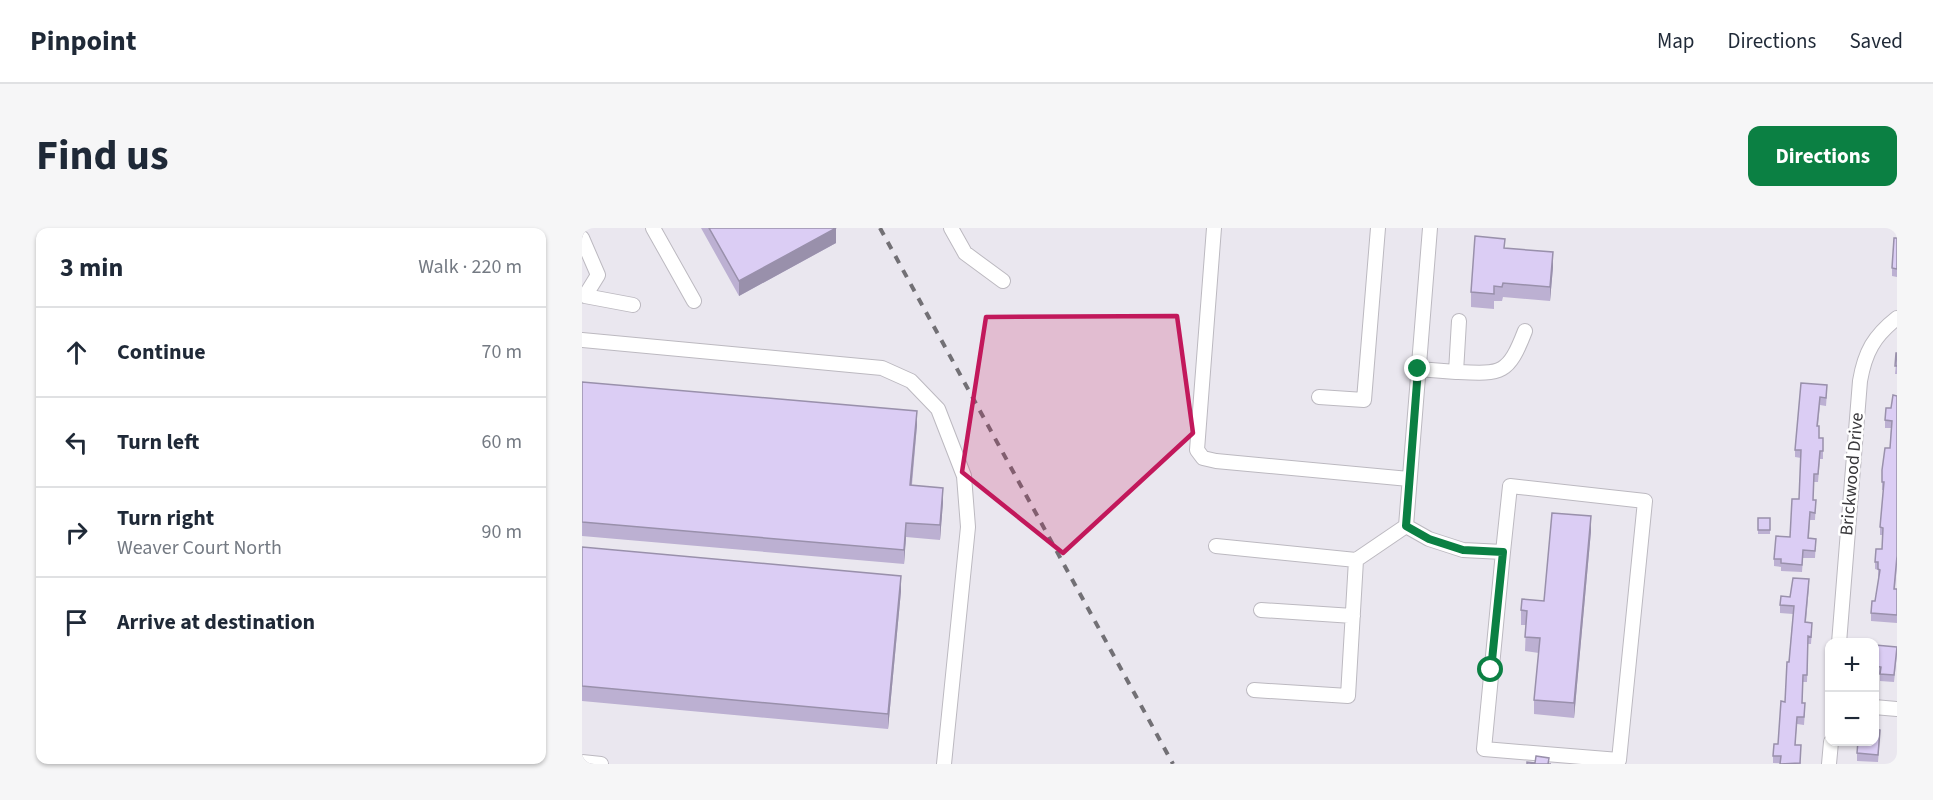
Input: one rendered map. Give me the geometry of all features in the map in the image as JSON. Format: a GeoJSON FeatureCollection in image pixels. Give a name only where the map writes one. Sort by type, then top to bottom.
{"type":"FeatureCollection","features":[{"type":"Feature","properties":{"kind":"street"},"geometry":{"type":"LineString","coordinates":[[585,228],[582,236],[598,275],[585,296],[633,305]]}},
{"type":"Feature","properties":{"kind":"street"},"geometry":{"type":"LineString","coordinates":[[653,228],[694,301]]}},
{"type":"Feature","properties":{"kind":"street"},"geometry":{"type":"LineString","coordinates":[[951,228],[965,253],[1003,281]]}},
{"type":"Feature","properties":{"kind":"street"},"geometry":{"type":"LineString","coordinates":[[1214,228],[1197,450],[1203,458],[1409,479]]}},
{"type":"Feature","properties":{"kind":"street"},"geometry":{"type":"LineString","coordinates":[[1319,397],[1364,400],[1378,228]]}},
{"type":"Feature","properties":{"kind":"street"},"geometry":{"type":"LineString","coordinates":[[1406,526],[1430,228]]}},
{"type":"Feature","properties":{"kind":"street","name":"Brickwood Drive"},"geometry":{"type":"LineString","coordinates":[[1839,638],[1863,364],[1871,345],[1882,330],[1897,318]]}},
{"type":"Feature","properties":{"kind":"street"},"geometry":{"type":"LineString","coordinates":[[1456,372],[1459,321]]}},
{"type":"Feature","properties":{"kind":"street"},"geometry":{"type":"LineString","coordinates":[[1418,369],[1485,373],[1505,368],[1516,353],[1524,331]]}},
{"type":"Feature","properties":{"kind":"street"},"geometry":{"type":"LineString","coordinates":[[582,340],[882,368],[911,381],[938,409],[964,476],[968,527],[944,764]]}},
{"type":"Feature","properties":{"kind":"street"},"geometry":{"type":"LineString","coordinates":[[1510,486],[1645,501],[1619,760],[1484,749],[1503,552],[1510,486]]}},
{"type":"Feature","properties":{"kind":"street"},"geometry":{"type":"LineString","coordinates":[[1406,526],[1429,539],[1463,550],[1503,552]]}},
{"type":"Feature","properties":{"kind":"street"},"geometry":{"type":"LineString","coordinates":[[1216,546],[1356,560],[1406,526]]}},
{"type":"Feature","properties":{"kind":"street"},"geometry":{"type":"LineString","coordinates":[[1254,690],[1347,696],[1356,560]]}},
{"type":"Feature","properties":{"kind":"street"},"geometry":{"type":"LineString","coordinates":[[1261,610],[1353,616]]}},
{"type":"Feature","properties":{"kind":"street"},"geometry":{"type":"LineString","coordinates":[[1879,708],[1897,709]]}},
{"type":"Feature","properties":{"kind":"street"},"geometry":{"type":"LineString","coordinates":[[1829,764],[1831,746]]}},
{"type":"Feature","properties":{"kind":"street"},"geometry":{"type":"LineString","coordinates":[[582,762],[601,764]]}},
{"type":"Feature","properties":{"kind":"highlighted area"},"geometry":{"type":"Polygon","coordinates":[[[1177,316],[1193,433],[1063,553],[962,472],[986,317],[1177,316]]]}},
{"type":"Feature","properties":{"kind":"building"},"geometry":{"type":"Polygon","coordinates":[[[709,228],[836,228],[739,281],[709,228]]]}},
{"type":"Feature","properties":{"kind":"building"},"geometry":{"type":"Polygon","coordinates":[[[1475,236],[1505,239],[1504,248],[1553,252],[1550,287],[1503,283],[1502,287],[1494,286],[1494,294],[1471,292],[1475,236]]]}},
{"type":"Feature","properties":{"kind":"building"},"geometry":{"type":"Polygon","coordinates":[[[1894,238],[1897,238],[1897,269],[1892,268],[1894,238]]]}},
{"type":"Feature","properties":{"kind":"building"},"geometry":{"type":"Polygon","coordinates":[[[582,382],[917,411],[910,485],[943,488],[940,525],[906,523],[904,550],[582,522],[582,382]]]}},
{"type":"Feature","properties":{"kind":"building"},"geometry":{"type":"Polygon","coordinates":[[[1801,383],[1827,385],[1826,398],[1820,397],[1817,426],[1819,426],[1819,438],[1823,438],[1823,451],[1820,451],[1818,474],[1814,474],[1815,513],[1810,512],[1808,538],[1816,539],[1815,551],[1803,550],[1802,565],[1781,563],[1781,559],[1774,559],[1776,536],[1790,537],[1792,499],[1799,499],[1801,450],[1795,450],[1801,383]]]}},
{"type":"Feature","properties":{"kind":"building"},"geometry":{"type":"Polygon","coordinates":[[[1893,395],[1897,396],[1897,556],[1894,589],[1897,589],[1897,615],[1871,613],[1880,570],[1878,562],[1875,562],[1876,549],[1882,549],[1883,528],[1880,527],[1884,482],[1882,482],[1882,470],[1885,448],[1890,448],[1892,421],[1885,420],[1886,408],[1891,408],[1893,395]]]}},
{"type":"Feature","properties":{"kind":"building"},"geometry":{"type":"Polygon","coordinates":[[[1552,513],[1591,516],[1574,703],[1534,700],[1540,638],[1525,637],[1527,611],[1521,610],[1522,599],[1544,601],[1552,513]]]}},
{"type":"Feature","properties":{"kind":"building"},"geometry":{"type":"Polygon","coordinates":[[[1758,518],[1770,518],[1770,530],[1758,530],[1758,518]]]}},
{"type":"Feature","properties":{"kind":"building"},"geometry":{"type":"Polygon","coordinates":[[[582,547],[901,576],[888,714],[582,686],[582,547]]]}},
{"type":"Feature","properties":{"kind":"building"},"geometry":{"type":"Polygon","coordinates":[[[1793,578],[1809,579],[1805,622],[1812,623],[1811,637],[1808,636],[1807,675],[1803,675],[1804,717],[1797,717],[1795,745],[1801,745],[1800,763],[1780,764],[1781,756],[1773,756],[1774,744],[1778,744],[1781,701],[1785,702],[1794,606],[1780,605],[1781,596],[1790,597],[1793,578]]]}},
{"type":"Feature","properties":{"kind":"building"},"geometry":{"type":"Polygon","coordinates":[[[1879,645],[1897,647],[1894,675],[1880,674],[1881,667],[1879,667],[1879,645]]]}},
{"type":"Feature","properties":{"kind":"building"},"geometry":{"type":"Polygon","coordinates":[[[1858,746],[1879,746],[1878,755],[1857,753],[1858,746]]]}},
{"type":"Feature","properties":{"kind":"building"},"geometry":{"type":"Polygon","coordinates":[[[1536,756],[1549,758],[1548,764],[1527,764],[1527,762],[1535,763],[1536,756]]]}},
{"type":"Feature","properties":{"kind":"railway"},"geometry":{"type":"LineString","coordinates":[[880,228],[1173,764]]}},
{"type":"Feature","properties":{"kind":"route"},"geometry":{"type":"LineString","coordinates":[[1418,369],[1406,526],[1429,539],[1463,550],[1503,552],[1491,670]]}}]}
